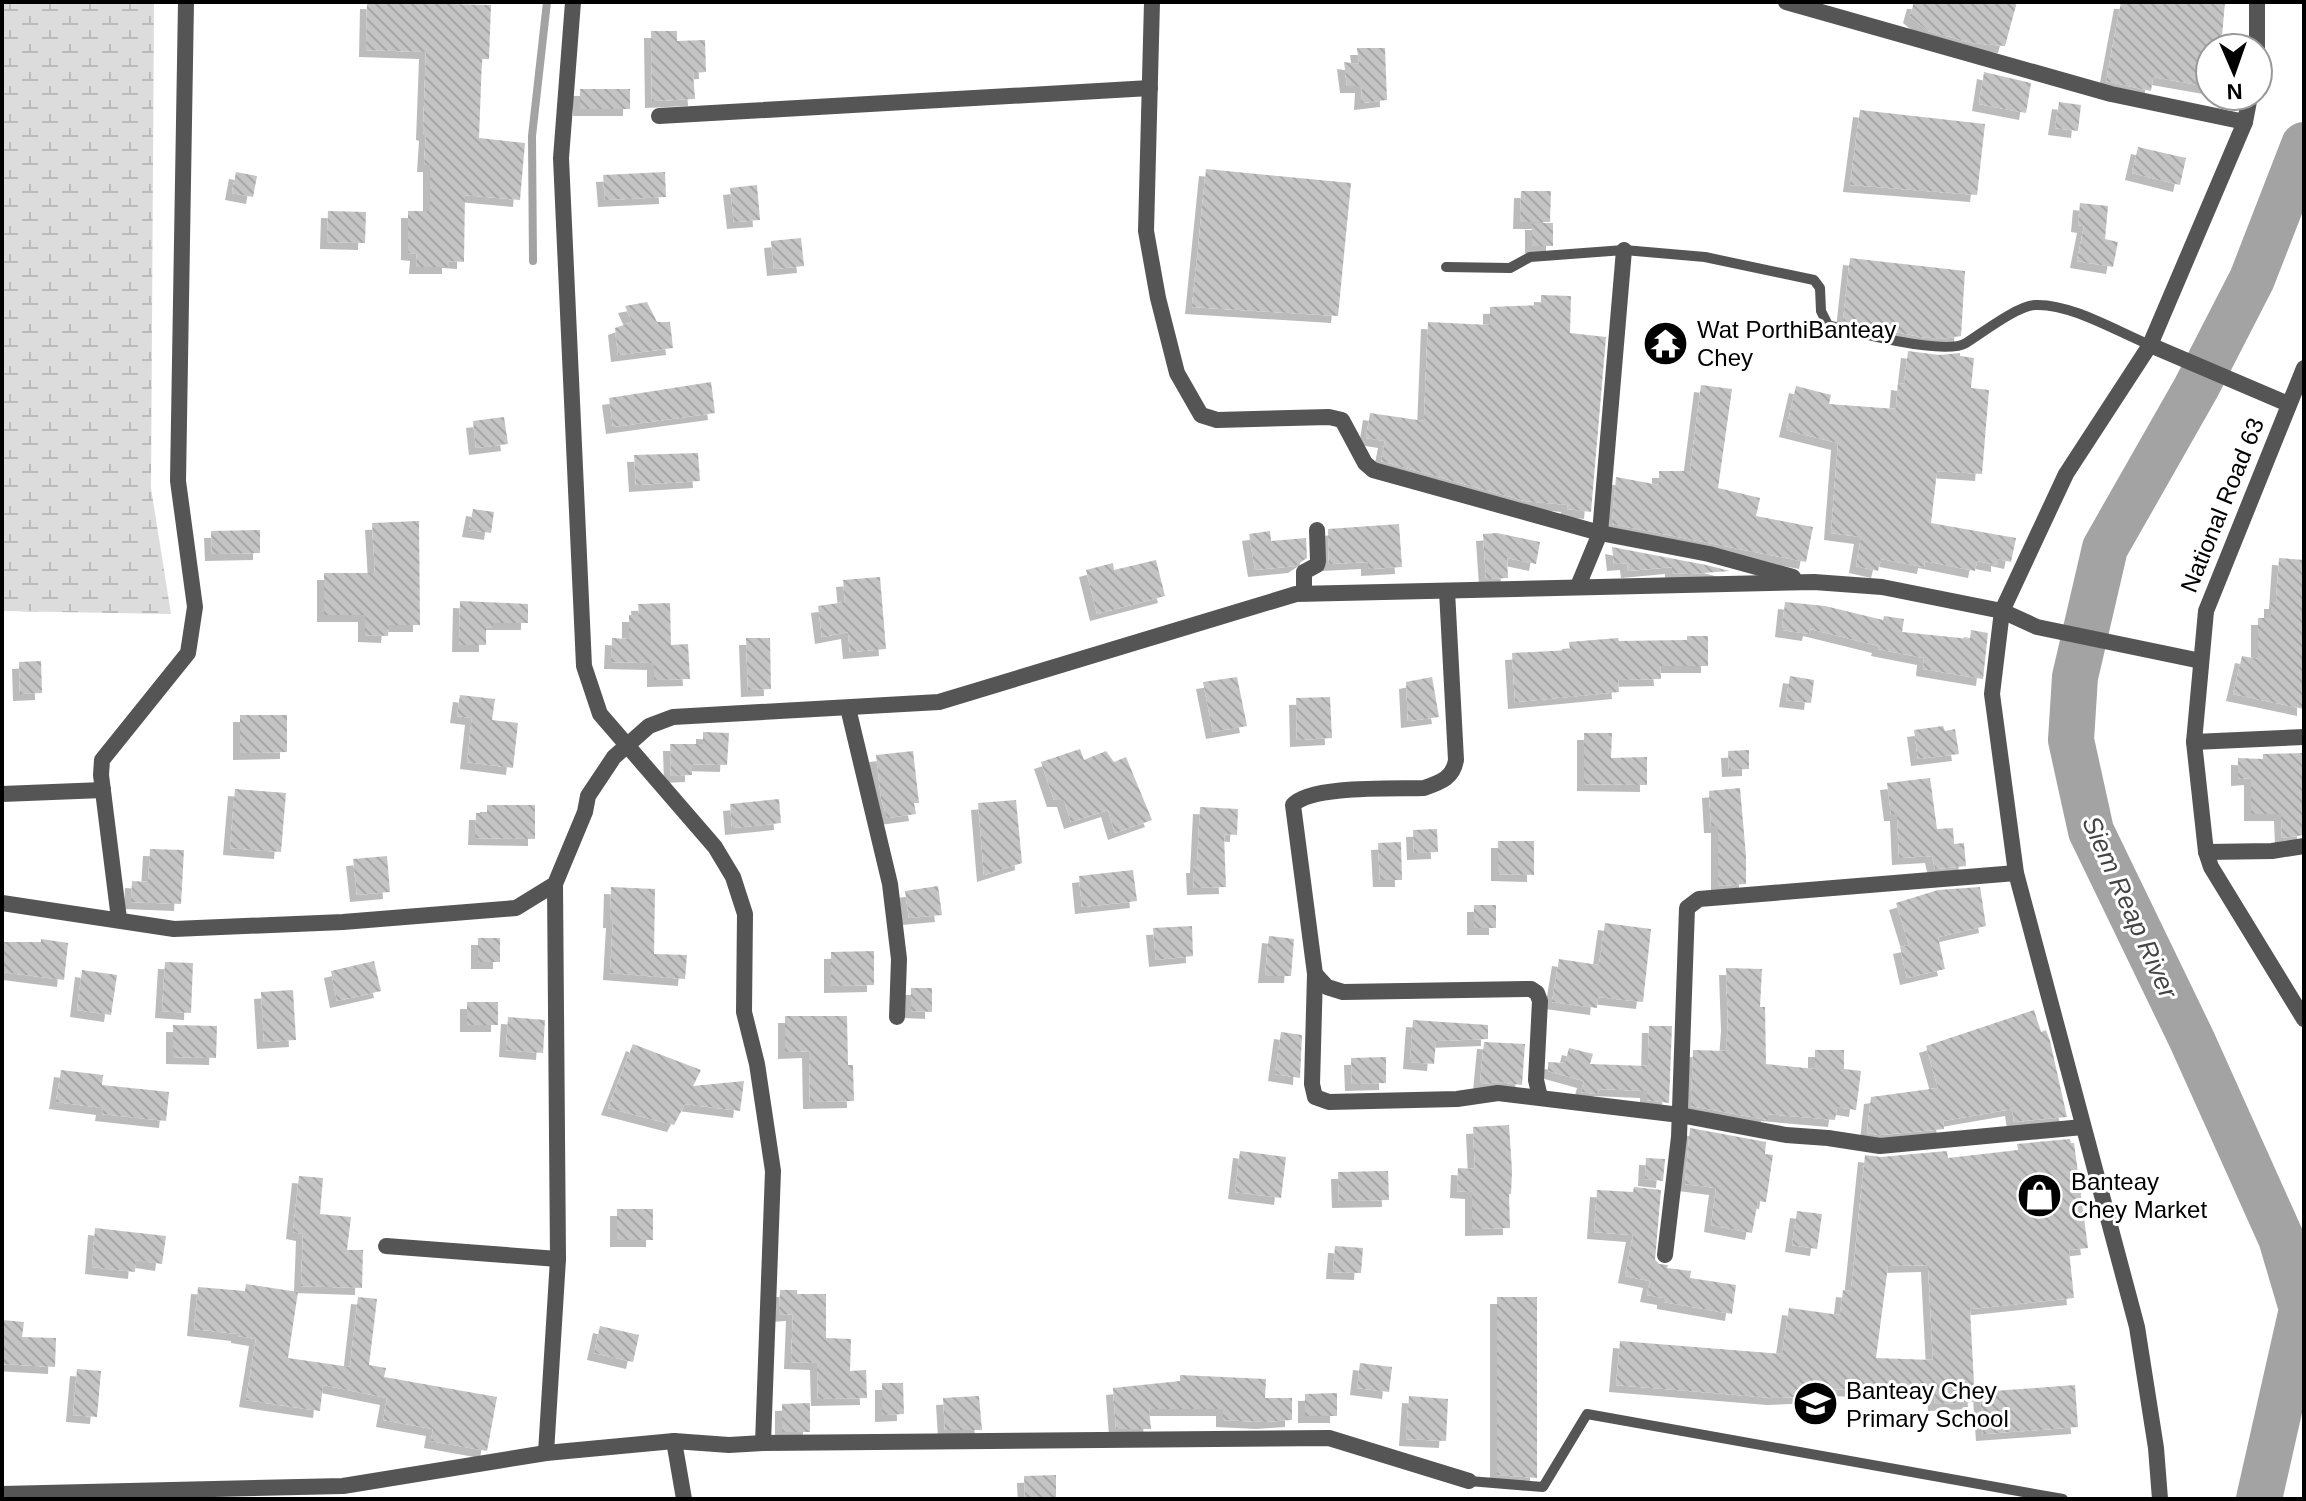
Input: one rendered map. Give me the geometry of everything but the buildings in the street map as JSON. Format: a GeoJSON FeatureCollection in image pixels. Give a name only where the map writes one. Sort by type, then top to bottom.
{"type":"FeatureCollection","features":[{"type":"Feature","properties":{"kind":"street"},"geometry":{"type":"LineString","coordinates":[[119,919],[102,760],[188,653],[195,607],[178,481],[186,2]]}},
{"type":"Feature","properties":{"kind":"street"},"geometry":{"type":"LineString","coordinates":[[573,2],[561,158],[584,666],[600,714],[715,847],[733,877],[745,914],[744,1012],[757,1064],[773,1171],[763,1443]]}},
{"type":"Feature","properties":{"kind":"street"},"geometry":{"type":"LineString","coordinates":[[1152,2],[1146,231],[1158,298],[1177,373],[1201,415],[1217,420],[1329,417],[1342,420],[1365,463],[1373,470],[1600,533],[1709,554],[1814,582]]}},
{"type":"Feature","properties":{"kind":"street"},"geometry":{"type":"LineString","coordinates":[[1786,2],[2111,94],[2245,122]]}},
{"type":"Feature","properties":{"kind":"street"},"geometry":{"type":"LineString","coordinates":[[2257,2],[2257,32]]}},
{"type":"Feature","properties":{"kind":"street"},"geometry":{"type":"LineString","coordinates":[[659,116],[1150,88]]}},
{"type":"Feature","properties":{"kind":"street"},"geometry":{"type":"LineString","coordinates":[[2160,1499],[2156,1448],[2137,1327],[2016,873],[1992,694],[2002,611],[2066,474],[2150,345],[2247,112]]}},
{"type":"Feature","properties":{"kind":"street"},"geometry":{"type":"LineString","coordinates":[[1578,586],[1600,533],[1624,250]]}},
{"type":"Feature","properties":{"kind":"street"},"geometry":{"type":"LineString","coordinates":[[2150,345],[2288,404]]}},
{"type":"Feature","properties":{"kind":"street","name":"National Road 63"},"geometry":{"type":"LineString","coordinates":[[2304,368],[2206,611],[2194,742],[2206,852],[2211,867],[2304,1019]]}},
{"type":"Feature","properties":{"kind":"street"},"geometry":{"type":"LineString","coordinates":[[1304,593],[1304,572],[1317,565],[1318,561],[1317,530]]}},
{"type":"Feature","properties":{"kind":"street"},"geometry":{"type":"LineString","coordinates":[[546,1453],[558,1259],[555,884],[593,788],[614,757],[649,726],[673,717],[939,702],[1281,597],[1304,593],[1814,582],[1882,587],[2002,611],[2037,627],[2201,661]]}},
{"type":"Feature","properties":{"kind":"street"},"geometry":{"type":"LineString","coordinates":[[1447,591],[1454,770],[1439,783],[1424,788],[1327,792],[1299,798],[1293,805],[1315,974],[1312,1084],[1315,1097],[1329,1102],[1457,1099],[1498,1093],[1680,1115],[1786,1135],[1880,1146],[2083,1127]]}},
{"type":"Feature","properties":{"kind":"street"},"geometry":{"type":"LineString","coordinates":[[848,708],[890,884],[899,959],[897,1017]]}},
{"type":"Feature","properties":{"kind":"street"},"geometry":{"type":"LineString","coordinates":[[2194,742],[2304,737]]}},
{"type":"Feature","properties":{"kind":"street"},"geometry":{"type":"LineString","coordinates":[[2,794],[103,790]]}},
{"type":"Feature","properties":{"kind":"street"},"geometry":{"type":"LineString","coordinates":[[2206,852],[2272,851],[2304,846]]}},
{"type":"Feature","properties":{"kind":"street"},"geometry":{"type":"LineString","coordinates":[[1665,1255],[1680,1115],[1687,908],[1692,902],[2016,873]]}},
{"type":"Feature","properties":{"kind":"street"},"geometry":{"type":"LineString","coordinates":[[2,903],[174,929],[343,922],[516,908],[555,884]]}},
{"type":"Feature","properties":{"kind":"street"},"geometry":{"type":"LineString","coordinates":[[1315,974],[1327,987],[1343,992],[1531,989],[1540,1001],[1536,1080],[1540,1097]]}},
{"type":"Feature","properties":{"kind":"street"},"geometry":{"type":"LineString","coordinates":[[386,1246],[558,1259]]}},
{"type":"Feature","properties":{"kind":"street"},"geometry":{"type":"LineString","coordinates":[[2,1494],[343,1486],[546,1453],[763,1443],[1329,1438],[1469,1481]]}},
{"type":"Feature","properties":{"kind":"street"},"geometry":{"type":"LineString","coordinates":[[675,1448],[684,1499]]}},
{"type":"Feature","properties":{"kind":"lane"},"geometry":{"type":"LineString","coordinates":[[1446,267],[1510,268],[1530,257],[1624,250],[1705,257],[1814,280],[1820,288],[1821,311],[1828,325],[1902,344],[1964,345],[2021,308],[2035,305],[2061,308],[2150,345]]}},
{"type":"Feature","properties":{"kind":"lane"},"geometry":{"type":"LineString","coordinates":[[1469,1481],[1543,1487],[1587,1414],[2063,1499]]}},
{"type":"Feature","properties":{"kind":"green space"},"geometry":{"type":"Polygon","coordinates":[[[2,2],[154,2],[151,488],[171,614],[2,611],[2,2]]]}},
{"type":"Feature","properties":{"kind":"waterway"},"geometry":{"type":"LineString","coordinates":[[533,261],[532,136],[547,2]]}},
{"type":"Feature","properties":{"kind":"waterway","name":"Siem Reap River"},"geometry":{"type":"LineString","coordinates":[[2259,1499],[2302,1309],[2281,1238],[2192,1040],[2091,831],[2071,740],[2075,677],[2105,548],[2196,388],[2252,279],[2304,145]]}},
{"type":"Feature","properties":{"kind":"place","name":"Wat PorthiBanteay Chey"},"geometry":{"type":"Point","coordinates":[1666,343]}},
{"type":"Feature","properties":{"kind":"place","name":"Banteay Chey Market"},"geometry":{"type":"Point","coordinates":[2040,1195]}},
{"type":"Feature","properties":{"kind":"place","name":"Banteay Chey Primary School"},"geometry":{"type":"Point","coordinates":[1815,1404]}}]}
